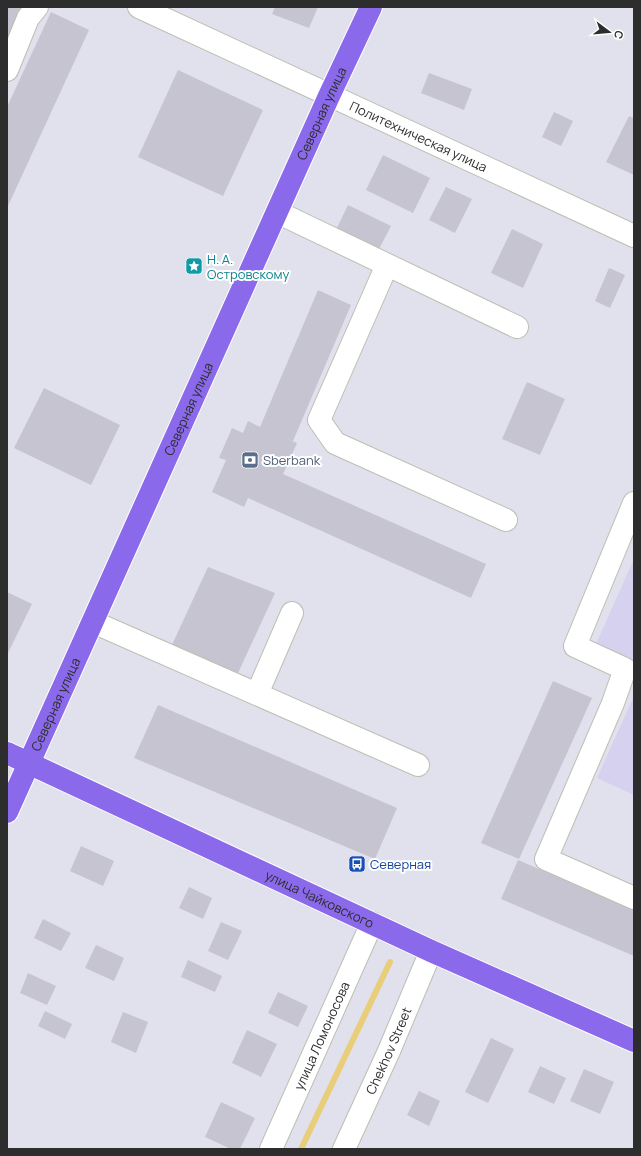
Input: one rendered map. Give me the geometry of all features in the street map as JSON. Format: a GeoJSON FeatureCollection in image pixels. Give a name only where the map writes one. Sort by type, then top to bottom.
{"type":"FeatureCollection","features":[{"type":"Feature","properties":{"kind":"main road","name":"Северная улица"},"geometry":{"type":"LineString","coordinates":[[7,812],[329,96],[372,7]]}},
{"type":"Feature","properties":{"kind":"main road","name":"улица Чайковского"},"geometry":{"type":"LineString","coordinates":[[7,753],[432,951],[634,1041]]}},
{"type":"Feature","properties":{"kind":"street"},"geometry":{"type":"LineString","coordinates":[[7,70],[28,18],[37,7]]}},
{"type":"Feature","properties":{"kind":"street","name":"Политехническая улица"},"geometry":{"type":"LineString","coordinates":[[138,7],[634,236]]}},
{"type":"Feature","properties":{"kind":"street"},"geometry":{"type":"LineString","coordinates":[[277,212],[517,327]]}},
{"type":"Feature","properties":{"kind":"street"},"geometry":{"type":"LineString","coordinates":[[387,265],[319,420],[335,443],[506,520]]}},
{"type":"Feature","properties":{"kind":"street"},"geometry":{"type":"LineString","coordinates":[[634,503],[575,646],[625,669],[613,703],[546,859],[634,898]]}},
{"type":"Feature","properties":{"kind":"street"},"geometry":{"type":"LineString","coordinates":[[257,694],[292,613]]}},
{"type":"Feature","properties":{"kind":"street"},"geometry":{"type":"LineString","coordinates":[[93,622],[418,765]]}},
{"type":"Feature","properties":{"kind":"street","name":"улица Ломоносова"},"geometry":{"type":"LineString","coordinates":[[272,1149],[372,923]]}},
{"type":"Feature","properties":{"kind":"street","name":"Chekhov Street"},"geometry":{"type":"LineString","coordinates":[[344,1149],[389,1051],[432,951]]}},
{"type":"Feature","properties":{"kind":"shaded area"},"geometry":{"type":"Polygon","coordinates":[[[634,559],[634,661],[596,644],[634,559]]]}},
{"type":"Feature","properties":{"kind":"shaded area"},"geometry":{"type":"Polygon","coordinates":[[[634,696],[634,795],[597,778],[634,696]]]}},
{"type":"Feature","properties":{"kind":"building"},"geometry":{"type":"Polygon","coordinates":[[[7,7],[23,7],[7,46],[7,7]]]}},
{"type":"Feature","properties":{"kind":"building"},"geometry":{"type":"Polygon","coordinates":[[[275,7],[318,7],[309,28],[272,14],[275,7]]]}},
{"type":"Feature","properties":{"kind":"building"},"geometry":{"type":"Polygon","coordinates":[[[51,12],[89,30],[7,208],[7,107],[51,12]]]}},
{"type":"Feature","properties":{"kind":"building"},"geometry":{"type":"Polygon","coordinates":[[[178,70],[263,110],[223,196],[138,157],[178,70]]]}},
{"type":"Feature","properties":{"kind":"building"},"geometry":{"type":"Polygon","coordinates":[[[429,73],[472,89],[464,110],[421,93],[429,73]]]}},
{"type":"Feature","properties":{"kind":"building"},"geometry":{"type":"Polygon","coordinates":[[[554,112],[573,121],[561,146],[542,137],[554,112]]]}},
{"type":"Feature","properties":{"kind":"building"},"geometry":{"type":"Polygon","coordinates":[[[629,116],[634,118],[634,175],[606,162],[629,116]]]}},
{"type":"Feature","properties":{"kind":"building"},"geometry":{"type":"Polygon","coordinates":[[[383,155],[430,178],[413,213],[366,190],[383,155]]]}},
{"type":"Feature","properties":{"kind":"building"},"geometry":{"type":"Polygon","coordinates":[[[446,187],[472,199],[455,233],[429,220],[446,187]]]}},
{"type":"Feature","properties":{"kind":"building"},"geometry":{"type":"Polygon","coordinates":[[[348,205],[391,226],[378,251],[336,230],[348,205]]]}},
{"type":"Feature","properties":{"kind":"building"},"geometry":{"type":"Polygon","coordinates":[[[512,229],[543,244],[523,288],[491,273],[512,229]]]}},
{"type":"Feature","properties":{"kind":"building"},"geometry":{"type":"Polygon","coordinates":[[[609,268],[625,275],[610,308],[595,301],[609,268]]]}},
{"type":"Feature","properties":{"kind":"building"},"geometry":{"type":"Polygon","coordinates":[[[318,290],[351,305],[293,441],[283,437],[297,443],[283,474],[486,564],[471,598],[248,498],[244,507],[212,492],[226,460],[219,458],[232,428],[243,433],[248,421],[260,427],[318,290]]]}},
{"type":"Feature","properties":{"kind":"building"},"geometry":{"type":"Polygon","coordinates":[[[527,382],[565,399],[540,455],[502,439],[527,382]]]}},
{"type":"Feature","properties":{"kind":"building"},"geometry":{"type":"Polygon","coordinates":[[[44,388],[120,425],[91,485],[14,448],[44,388]]]}},
{"type":"Feature","properties":{"kind":"building"},"geometry":{"type":"Polygon","coordinates":[[[208,567],[275,593],[238,673],[171,647],[208,567]]]}},
{"type":"Feature","properties":{"kind":"building"},"geometry":{"type":"Polygon","coordinates":[[[7,592],[32,604],[7,655],[7,592]]]}},
{"type":"Feature","properties":{"kind":"building"},"geometry":{"type":"Polygon","coordinates":[[[553,681],[592,698],[519,859],[481,843],[553,681]]]}},
{"type":"Feature","properties":{"kind":"building"},"geometry":{"type":"Polygon","coordinates":[[[158,705],[397,808],[375,859],[134,758],[158,705]]]}},
{"type":"Feature","properties":{"kind":"building"},"geometry":{"type":"Polygon","coordinates":[[[81,846],[114,861],[103,886],[70,871],[81,846]]]}},
{"type":"Feature","properties":{"kind":"building"},"geometry":{"type":"Polygon","coordinates":[[[518,860],[634,910],[634,956],[501,899],[518,860]]]}},
{"type":"Feature","properties":{"kind":"building"},"geometry":{"type":"Polygon","coordinates":[[[189,887],[212,898],[203,919],[179,908],[189,887]]]}},
{"type":"Feature","properties":{"kind":"building"},"geometry":{"type":"Polygon","coordinates":[[[43,919],[71,933],[61,951],[34,938],[43,919]]]}},
{"type":"Feature","properties":{"kind":"building"},"geometry":{"type":"Polygon","coordinates":[[[221,922],[242,931],[228,960],[208,951],[221,922]]]}},
{"type":"Feature","properties":{"kind":"building"},"geometry":{"type":"Polygon","coordinates":[[[96,945],[124,958],[114,981],[85,968],[96,945]]]}},
{"type":"Feature","properties":{"kind":"building"},"geometry":{"type":"Polygon","coordinates":[[[188,960],[222,976],[215,992],[181,977],[188,960]]]}},
{"type":"Feature","properties":{"kind":"building"},"geometry":{"type":"Polygon","coordinates":[[[28,973],[56,986],[47,1005],[20,993],[28,973]]]}},
{"type":"Feature","properties":{"kind":"building"},"geometry":{"type":"Polygon","coordinates":[[[278,992],[308,1006],[298,1027],[268,1013],[278,992]]]}},
{"type":"Feature","properties":{"kind":"building"},"geometry":{"type":"Polygon","coordinates":[[[45,1011],[72,1024],[65,1039],[38,1026],[45,1011]]]}},
{"type":"Feature","properties":{"kind":"building"},"geometry":{"type":"Polygon","coordinates":[[[123,1012],[148,1022],[136,1053],[111,1042],[123,1012]]]}},
{"type":"Feature","properties":{"kind":"building"},"geometry":{"type":"Polygon","coordinates":[[[247,1030],[277,1044],[261,1077],[232,1063],[247,1030]]]}},
{"type":"Feature","properties":{"kind":"building"},"geometry":{"type":"Polygon","coordinates":[[[491,1038],[514,1049],[488,1103],[465,1092],[491,1038]]]}},
{"type":"Feature","properties":{"kind":"building"},"geometry":{"type":"Polygon","coordinates":[[[540,1066],[566,1078],[554,1104],[528,1092],[540,1066]]]}},
{"type":"Feature","properties":{"kind":"building"},"geometry":{"type":"Polygon","coordinates":[[[584,1069],[614,1082],[600,1114],[570,1101],[584,1069]]]}},
{"type":"Feature","properties":{"kind":"building"},"geometry":{"type":"Polygon","coordinates":[[[419,1091],[440,1101],[429,1126],[407,1115],[419,1091]]]}},
{"type":"Feature","properties":{"kind":"building"},"geometry":{"type":"Polygon","coordinates":[[[221,1102],[255,1118],[240,1149],[231,1149],[205,1137],[221,1102]]]}},
{"type":"Feature","properties":{"kind":"waterway"},"geometry":{"type":"LineString","coordinates":[[301,1149],[390,962]]}},
{"type":"Feature","properties":{"kind":"place","name":"Н. А. Островскому"},"geometry":{"type":"Point","coordinates":[194,266]}},
{"type":"Feature","properties":{"kind":"place","name":"Sberbank"},"geometry":{"type":"Point","coordinates":[250,460]}},
{"type":"Feature","properties":{"kind":"place","name":"Северная"},"geometry":{"type":"Point","coordinates":[357,864]}}]}
